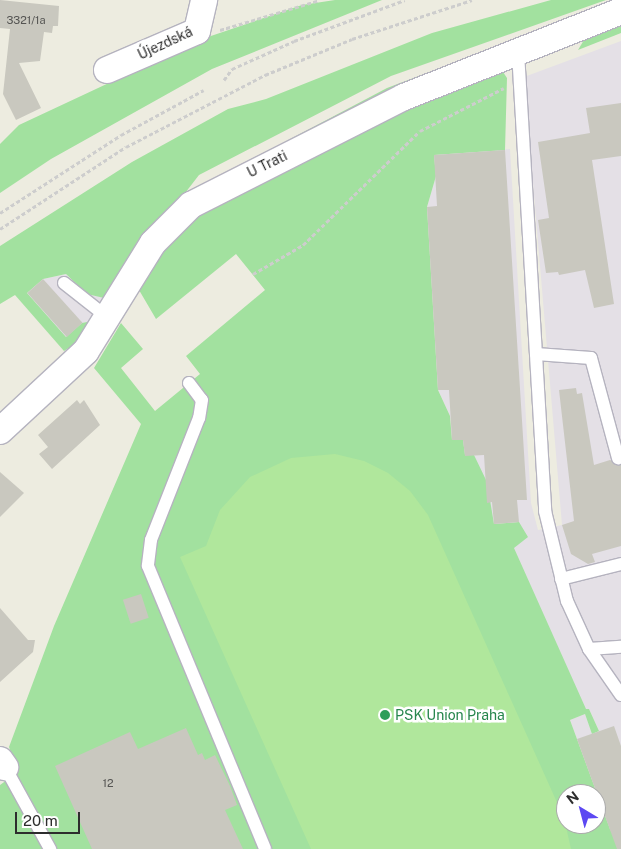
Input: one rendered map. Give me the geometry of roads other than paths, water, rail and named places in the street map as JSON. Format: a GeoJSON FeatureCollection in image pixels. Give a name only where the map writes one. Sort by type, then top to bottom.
{"type":"FeatureCollection","features":[{"type":"Feature","properties":{"kind":"street","name":"Újezdská"},"geometry":{"type":"LineString","coordinates":[[108,70],[197,31],[204,0]]}},
{"type":"Feature","properties":{"kind":"street","name":"U Trati"},"geometry":{"type":"LineString","coordinates":[[0,431],[86,351],[153,243],[192,204],[404,97],[621,11]]}},
{"type":"Feature","properties":{"kind":"lane"},"geometry":{"type":"LineString","coordinates":[[518,52],[545,511],[561,579],[589,649],[621,695]]}},
{"type":"Feature","properties":{"kind":"lane"},"geometry":{"type":"LineString","coordinates":[[64,283],[107,317]]}},
{"type":"Feature","properties":{"kind":"lane"},"geometry":{"type":"LineString","coordinates":[[536,354],[591,358],[618,458]]}},
{"type":"Feature","properties":{"kind":"lane"},"geometry":{"type":"LineString","coordinates":[[189,383],[202,400],[198,418],[150,540],[148,566],[265,849]]}},
{"type":"Feature","properties":{"kind":"lane"},"geometry":{"type":"LineString","coordinates":[[561,579],[621,564]]}},
{"type":"Feature","properties":{"kind":"lane"},"geometry":{"type":"LineString","coordinates":[[589,649],[621,647]]}},
{"type":"Feature","properties":{"kind":"lane"},"geometry":{"type":"LineString","coordinates":[[2,764],[50,849]]}},
{"type":"Feature","properties":{"kind":"place","name":"PSK Union Praha"},"geometry":{"type":"Point","coordinates":[385,715]}}]}
